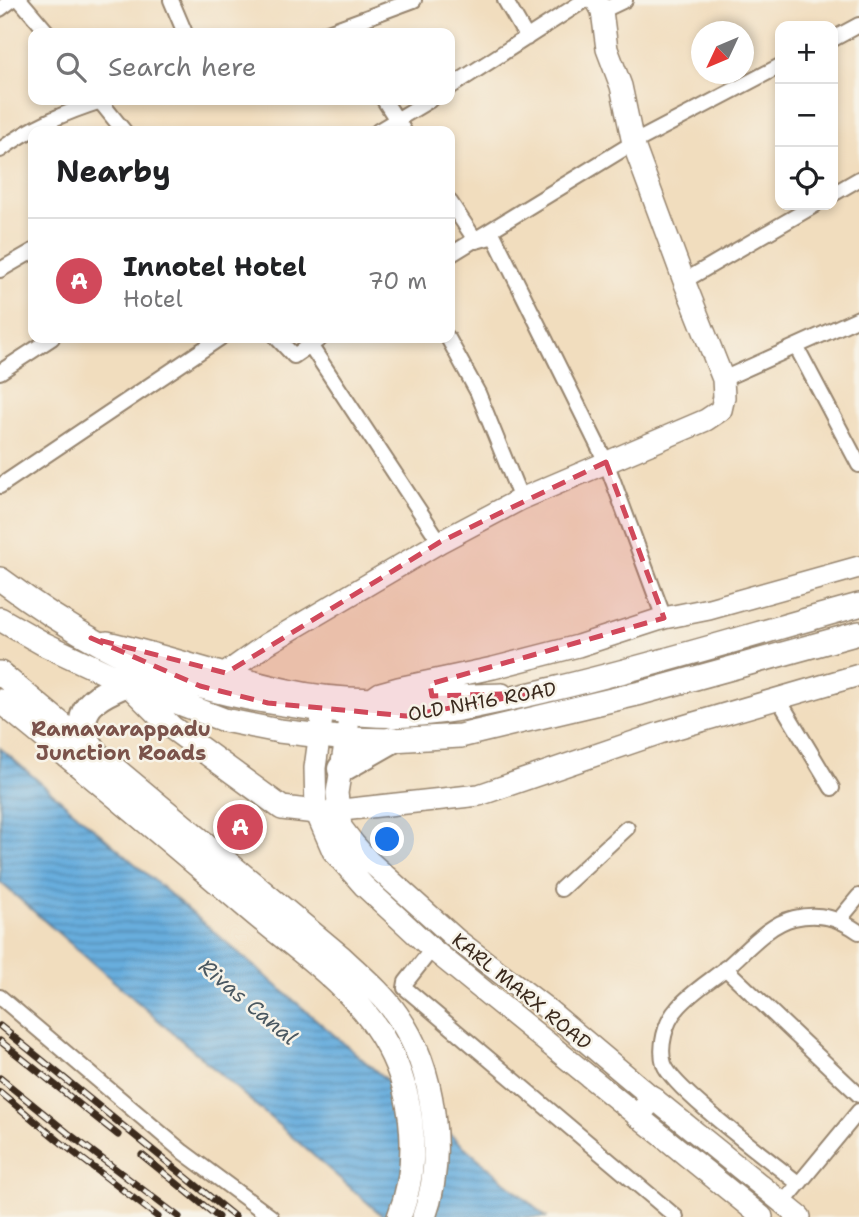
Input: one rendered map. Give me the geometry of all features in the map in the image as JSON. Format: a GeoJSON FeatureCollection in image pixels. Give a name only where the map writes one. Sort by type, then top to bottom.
{"type":"FeatureCollection","features":[{"type":"Feature","properties":{"kind":"highway"},"geometry":{"type":"LineString","coordinates":[[94,760],[83,733],[85,712],[97,696],[127,682]]}},
{"type":"Feature","properties":{"kind":"highway"},"geometry":{"type":"LineString","coordinates":[[341,769],[392,740]]}},
{"type":"Feature","properties":{"kind":"main road","name":"OLD NH16 ROAD"},"geometry":{"type":"LineString","coordinates":[[0,579],[33,603],[91,638],[158,671],[200,686],[268,703],[350,714],[406,716],[450,711],[610,676],[859,605]]}},
{"type":"Feature","properties":{"kind":"main road","name":"OLD NH16 ROAD"},"geometry":{"type":"LineString","coordinates":[[0,620],[44,644],[127,682],[224,720],[279,731],[347,739],[392,740],[460,736],[498,728],[641,693],[859,633]]}},
{"type":"Feature","properties":{"kind":"main road"},"geometry":{"type":"LineString","coordinates":[[0,673],[367,1013],[388,1047],[404,1083],[411,1126],[411,1169],[399,1217]]}},
{"type":"Feature","properties":{"kind":"main road"},"geometry":{"type":"LineString","coordinates":[[127,682],[171,727],[282,808],[327,812]]}},
{"type":"Feature","properties":{"kind":"main road"},"geometry":{"type":"LineString","coordinates":[[0,701],[94,760],[341,957],[379,992],[400,1018],[426,1073],[434,1121],[433,1180],[424,1217]]}},
{"type":"Feature","properties":{"kind":"street"},"geometry":{"type":"LineString","coordinates":[[0,9],[12,0]]}},
{"type":"Feature","properties":{"kind":"street"},"geometry":{"type":"LineString","coordinates":[[20,0],[44,28]]}},
{"type":"Feature","properties":{"kind":"street"},"geometry":{"type":"LineString","coordinates":[[170,0],[183,28]]}},
{"type":"Feature","properties":{"kind":"street"},"geometry":{"type":"LineString","coordinates":[[347,28],[389,4],[414,0]]}},
{"type":"Feature","properties":{"kind":"street"},"geometry":{"type":"LineString","coordinates":[[505,0],[527,38]]}},
{"type":"Feature","properties":{"kind":"street"},"geometry":{"type":"LineString","coordinates":[[455,84],[527,38],[594,4],[625,0]]}},
{"type":"Feature","properties":{"kind":"street"},"geometry":{"type":"LineString","coordinates":[[226,673],[267,643],[440,542],[521,499],[706,420],[721,410],[724,397],[723,379],[633,143],[621,86],[594,4]]}},
{"type":"Feature","properties":{"kind":"street"},"geometry":{"type":"LineString","coordinates":[[838,36],[859,25]]}},
{"type":"Feature","properties":{"kind":"street"},"geometry":{"type":"LineString","coordinates":[[455,252],[633,143],[775,69]]}},
{"type":"Feature","properties":{"kind":"street"},"geometry":{"type":"LineString","coordinates":[[37,126],[62,113],[86,105]]}},
{"type":"Feature","properties":{"kind":"street"},"geometry":{"type":"LineString","coordinates":[[105,105],[120,126]]}},
{"type":"Feature","properties":{"kind":"street"},"geometry":{"type":"LineString","coordinates":[[387,105],[400,126],[424,105]]}},
{"type":"Feature","properties":{"kind":"street"},"geometry":{"type":"LineString","coordinates":[[0,149],[28,131]]}},
{"type":"Feature","properties":{"kind":"street"},"geometry":{"type":"LineString","coordinates":[[838,191],[859,179]]}},
{"type":"Feature","properties":{"kind":"street"},"geometry":{"type":"LineString","coordinates":[[455,210],[476,241]]}},
{"type":"Feature","properties":{"kind":"street"},"geometry":{"type":"LineString","coordinates":[[684,281],[806,210]]}},
{"type":"Feature","properties":{"kind":"street"},"geometry":{"type":"LineString","coordinates":[[476,241],[494,236],[606,462],[664,618]]}},
{"type":"Feature","properties":{"kind":"street"},"geometry":{"type":"LineString","coordinates":[[0,270],[28,254]]}},
{"type":"Feature","properties":{"kind":"street"},"geometry":{"type":"LineString","coordinates":[[723,379],[858,321]]}},
{"type":"Feature","properties":{"kind":"street"},"geometry":{"type":"LineString","coordinates":[[0,372],[44,343]]}},
{"type":"Feature","properties":{"kind":"street"},"geometry":{"type":"LineString","coordinates":[[0,486],[213,343]]}},
{"type":"Feature","properties":{"kind":"street"},"geometry":{"type":"LineString","coordinates":[[282,343],[294,356],[314,343]]}},
{"type":"Feature","properties":{"kind":"street"},"geometry":{"type":"LineString","coordinates":[[316,343],[440,542]]}},
{"type":"Feature","properties":{"kind":"street"},"geometry":{"type":"LineString","coordinates":[[451,343],[478,393],[521,499]]}},
{"type":"Feature","properties":{"kind":"street"},"geometry":{"type":"LineString","coordinates":[[797,348],[859,465]]}},
{"type":"Feature","properties":{"kind":"street"},"geometry":{"type":"LineString","coordinates":[[370,700],[380,693],[578,646],[664,618],[709,609],[859,568]]}},
{"type":"Feature","properties":{"kind":"street"},"geometry":{"type":"LineString","coordinates":[[91,638],[290,691],[370,700],[533,693]]}},
{"type":"Feature","properties":{"kind":"street"},"geometry":{"type":"LineString","coordinates":[[327,812],[479,795],[660,733],[859,675]]}},
{"type":"Feature","properties":{"kind":"street"},"geometry":{"type":"LineString","coordinates":[[779,700],[832,788]]}},
{"type":"Feature","properties":{"kind":"street","name":"KARL MARX ROAD"},"geometry":{"type":"LineString","coordinates":[[323,709],[315,768],[327,812],[333,851],[364,886],[432,949],[645,1107],[800,1217]]}},
{"type":"Feature","properties":{"kind":"street","name":"KARL MARX ROAD"},"geometry":{"type":"LineString","coordinates":[[327,812],[337,793],[350,714]]}},
{"type":"Feature","properties":{"kind":"street","name":"KARL MARX ROAD"},"geometry":{"type":"LineString","coordinates":[[327,812],[386,876],[457,939],[546,1008],[645,1107],[762,1217]]}},
{"type":"Feature","properties":{"kind":"street"},"geometry":{"type":"LineString","coordinates":[[561,889],[627,828]]}},
{"type":"Feature","properties":{"kind":"street"},"geometry":{"type":"LineString","coordinates":[[839,920],[859,896]]}},
{"type":"Feature","properties":{"kind":"street"},"geometry":{"type":"LineString","coordinates":[[799,1184],[671,1078],[664,1064],[662,1046],[667,1025],[676,1010],[774,927],[791,919],[811,915],[839,920],[859,932]]}},
{"type":"Feature","properties":{"kind":"street"},"geometry":{"type":"LineString","coordinates":[[432,949],[406,982],[405,988],[676,1217]]}},
{"type":"Feature","properties":{"kind":"street"},"geometry":{"type":"LineString","coordinates":[[725,968],[859,1096]]}},
{"type":"Feature","properties":{"kind":"street"},"geometry":{"type":"LineString","coordinates":[[0,996],[183,1152],[271,1217]]}},
{"type":"Feature","properties":{"kind":"street"},"geometry":{"type":"LineString","coordinates":[[783,1203],[859,1111]]}},
{"type":"Feature","properties":{"kind":"highlighted area"},"geometry":{"type":"Polygon","coordinates":[[[606,462],[664,618],[430,684],[432,696],[533,693],[406,716],[268,703],[200,686],[91,638],[226,673],[440,542],[606,462]]]}},
{"type":"Feature","properties":{"kind":"water","name":"Rivas Canal"},"geometry":{"type":"Polygon","coordinates":[[[0,748],[546,1217],[384,1217],[0,882],[0,748]]]}},
{"type":"Feature","properties":{"kind":"railway"},"geometry":{"type":"LineString","coordinates":[[0,1026],[235,1217]]}},
{"type":"Feature","properties":{"kind":"railway"},"geometry":{"type":"LineString","coordinates":[[0,1041],[118,1135]]}},
{"type":"Feature","properties":{"kind":"railway"},"geometry":{"type":"LineString","coordinates":[[0,1078],[179,1217]]}},
{"type":"Feature","properties":{"kind":"railway"},"geometry":{"type":"LineString","coordinates":[[0,1092],[158,1217]]}},
{"type":"Feature","properties":{"kind":"railway"},"geometry":{"type":"LineString","coordinates":[[142,1155],[218,1217]]}},
{"type":"Feature","properties":{"kind":"place","name":"Innotel Hotel"},"geometry":{"type":"Point","coordinates":[240,827]}},
{"type":"Feature","properties":{"kind":"district","name":"Ramavarappadu Junction Roads"},"geometry":{"type":"Point","coordinates":[121,741]}}]}
